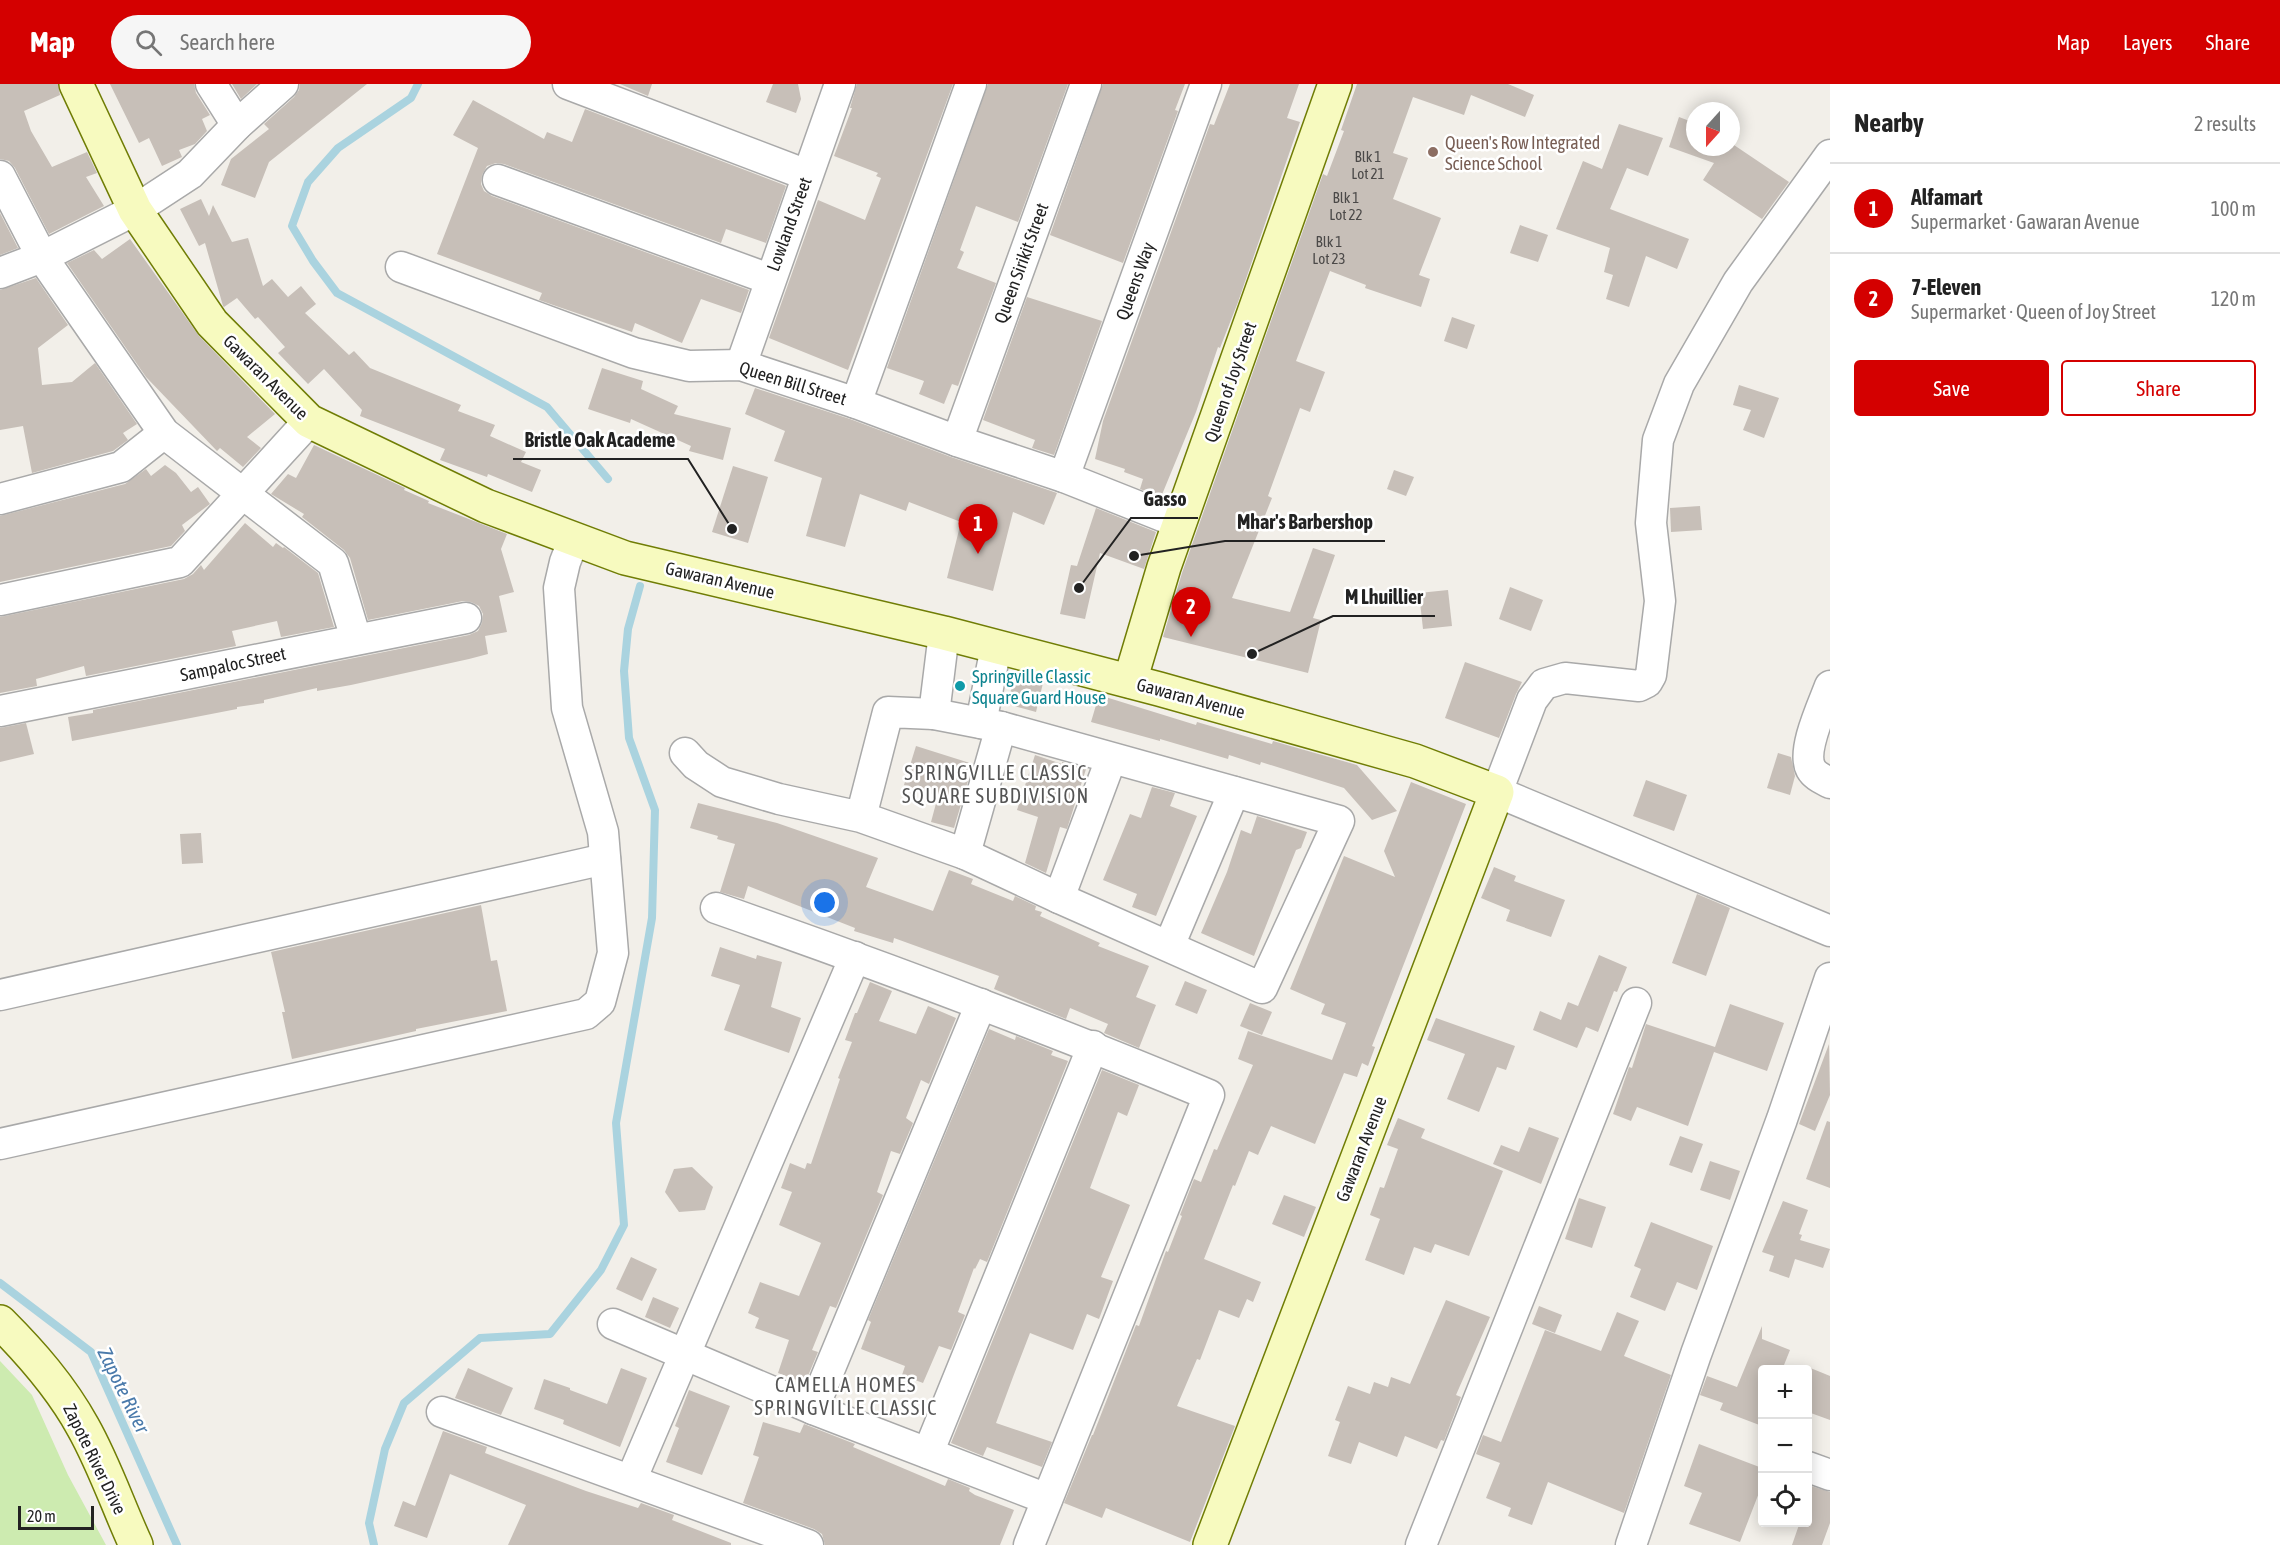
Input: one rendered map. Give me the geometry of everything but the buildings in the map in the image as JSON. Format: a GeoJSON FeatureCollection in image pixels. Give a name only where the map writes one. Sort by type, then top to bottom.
{"type":"FeatureCollection","features":[{"type":"Feature","properties":{"kind":"street","name":"Gawaran Avenue"},"geometry":{"type":"LineString","coordinates":[[76,84],[135,210],[212,323],[309,421],[486,506],[625,558],[944,633],[1130,681],[1415,761],[1497,792],[1210,1545]]}},
{"type":"Feature","properties":{"kind":"street"},"geometry":{"type":"LineString","coordinates":[[211,84],[237,125]]}},
{"type":"Feature","properties":{"kind":"street"},"geometry":{"type":"LineString","coordinates":[[0,273],[42,257],[135,210],[190,174],[237,125],[283,84]]}},
{"type":"Feature","properties":{"kind":"street"},"geometry":{"type":"LineString","coordinates":[[568,84],[807,175]]}},
{"type":"Feature","properties":{"kind":"street","name":"Lowland Street"},"geometry":{"type":"LineString","coordinates":[[741,364],[769,279],[840,84]]}},
{"type":"Feature","properties":{"kind":"street"},"geometry":{"type":"LineString","coordinates":[[856,403],[971,84]]}},
{"type":"Feature","properties":{"kind":"street","name":"Queen Sirikit Street"},"geometry":{"type":"LineString","coordinates":[[957,441],[1086,84]]}},
{"type":"Feature","properties":{"kind":"street","name":"Queens Way"},"geometry":{"type":"LineString","coordinates":[[1064,477],[1206,84]]}},
{"type":"Feature","properties":{"kind":"street","name":"Queen of Joy Street"},"geometry":{"type":"LineString","coordinates":[[1130,681],[1164,567],[1335,84]]}},
{"type":"Feature","properties":{"kind":"street"},"geometry":{"type":"LineString","coordinates":[[1830,155],[1738,282],[1679,384],[1658,440],[1651,523],[1660,601],[1651,675],[1647,682],[1640,686],[1565,678],[1545,684],[1532,700],[1497,792],[1830,930]]}},
{"type":"Feature","properties":{"kind":"street"},"geometry":{"type":"LineString","coordinates":[[0,176],[42,257],[164,433],[333,563],[356,639]]}},
{"type":"Feature","properties":{"kind":"street"},"geometry":{"type":"LineString","coordinates":[[498,180],[769,279]]}},
{"type":"Feature","properties":{"kind":"street","name":"Queen Bill Street"},"geometry":{"type":"LineString","coordinates":[[400,267],[634,353],[689,366],[741,364],[1064,477],[1180,523]]}},
{"type":"Feature","properties":{"kind":"street"},"geometry":{"type":"LineString","coordinates":[[0,600],[180,562],[309,421]]}},
{"type":"Feature","properties":{"kind":"street"},"geometry":{"type":"LineString","coordinates":[[0,499],[120,467],[164,433]]}},
{"type":"Feature","properties":{"kind":"street"},"geometry":{"type":"LineString","coordinates":[[0,1144],[586,1014],[600,1002],[614,953],[603,832],[567,708],[559,588],[574,539]]}},
{"type":"Feature","properties":{"kind":"street","name":"Sampaloc Street"},"geometry":{"type":"LineString","coordinates":[[0,711],[466,618]]}},
{"type":"Feature","properties":{"kind":"street"},"geometry":{"type":"LineString","coordinates":[[934,714],[944,633]]}},
{"type":"Feature","properties":{"kind":"street"},"geometry":{"type":"LineString","coordinates":[[965,854],[991,725],[996,647]]}},
{"type":"Feature","properties":{"kind":"street"},"geometry":{"type":"LineString","coordinates":[[1829,691],[1807,753],[1809,766],[1815,775],[1830,783]]}},
{"type":"Feature","properties":{"kind":"street"},"geometry":{"type":"LineString","coordinates":[[685,753],[696,765],[722,782],[778,799],[861,817],[965,854],[1262,988],[1339,821],[991,725],[934,714],[888,712],[861,817]]}},
{"type":"Feature","properties":{"kind":"street"},"geometry":{"type":"LineString","coordinates":[[1059,898],[1111,759]]}},
{"type":"Feature","properties":{"kind":"street"},"geometry":{"type":"LineString","coordinates":[[1169,946],[1234,792]]}},
{"type":"Feature","properties":{"kind":"street"},"geometry":{"type":"LineString","coordinates":[[0,995],[605,859]]}},
{"type":"Feature","properties":{"kind":"street"},"geometry":{"type":"LineString","coordinates":[[716,908],[1093,1046],[1209,1095],[1029,1545]]}},
{"type":"Feature","properties":{"kind":"street"},"geometry":{"type":"LineString","coordinates":[[631,1480],[855,957]]}},
{"type":"Feature","properties":{"kind":"street"},"geometry":{"type":"LineString","coordinates":[[1631,1545],[1696,1354],[1782,1119],[1830,978]]}},
{"type":"Feature","properties":{"kind":"street"},"geometry":{"type":"LineString","coordinates":[[813,1409],[981,1004]]}},
{"type":"Feature","properties":{"kind":"street"},"geometry":{"type":"LineString","coordinates":[[1421,1545],[1636,1004]]}},
{"type":"Feature","properties":{"kind":"street"},"geometry":{"type":"LineString","coordinates":[[928,1453],[1093,1046]]}},
{"type":"Feature","properties":{"kind":"street","name":"Zapote River Drive"},"geometry":{"type":"LineString","coordinates":[[0,1322],[24,1345],[69,1402],[85,1429],[136,1545]]}},
{"type":"Feature","properties":{"kind":"street"},"geometry":{"type":"LineString","coordinates":[[613,1324],[813,1409],[1047,1498]]}},
{"type":"Feature","properties":{"kind":"street"},"geometry":{"type":"LineString","coordinates":[[442,1413],[808,1545]]}},
{"type":"Feature","properties":{"kind":"street"},"geometry":{"type":"LineString","coordinates":[[1812,1468],[1830,1475]]}},
{"type":"Feature","properties":{"kind":"green space"},"geometry":{"type":"Polygon","coordinates":[[[0,1361],[32,1395],[68,1475],[106,1545],[0,1545],[0,1361]]]}},
{"type":"Feature","properties":{"kind":"waterway"},"geometry":{"type":"LineString","coordinates":[[418,84],[411,98],[338,148],[308,182],[292,226],[313,261],[337,293],[547,407],[608,479]]}},
{"type":"Feature","properties":{"kind":"waterway"},"geometry":{"type":"LineString","coordinates":[[374,1545],[369,1523],[385,1449],[404,1403],[480,1338],[550,1334],[601,1270],[624,1225],[616,1123],[652,918],[655,810],[629,738],[624,671],[628,629],[640,586]]}},
{"type":"Feature","properties":{"kind":"waterway","name":"Zapote River"},"geometry":{"type":"LineString","coordinates":[[0,1283],[91,1352],[177,1545]]}},
{"type":"Feature","properties":{"kind":"place","name":"Queen's Row Integrated Science School"},"geometry":{"type":"Point","coordinates":[1433,152]}},
{"type":"Feature","properties":{"kind":"place","name":"Bristle Oak Academe"},"geometry":{"type":"Point","coordinates":[732,529]}},
{"type":"Feature","properties":{"kind":"place","name":"Alfamart"},"geometry":{"type":"Point","coordinates":[978,554]}},
{"type":"Feature","properties":{"kind":"place","name":"Mhar's Barbershop"},"geometry":{"type":"Point","coordinates":[1134,556]}},
{"type":"Feature","properties":{"kind":"place","name":"Gasso"},"geometry":{"type":"Point","coordinates":[1079,588]}},
{"type":"Feature","properties":{"kind":"place","name":"7-Eleven"},"geometry":{"type":"Point","coordinates":[1191,637]}},
{"type":"Feature","properties":{"kind":"place","name":"M Lhuillier"},"geometry":{"type":"Point","coordinates":[1252,654]}},
{"type":"Feature","properties":{"kind":"place","name":"Springville Classic Square Guard House"},"geometry":{"type":"Point","coordinates":[960,686]}},
{"type":"Feature","properties":{"kind":"district","name":"SPRINGVILLE CLASSIC SQUARE SUBDIVISION"},"geometry":{"type":"Point","coordinates":[996,784]}},
{"type":"Feature","properties":{"kind":"district","name":"CAMELLA HOMES SPRINGVILLE CLASSIC"},"geometry":{"type":"Point","coordinates":[846,1396]}}]}
